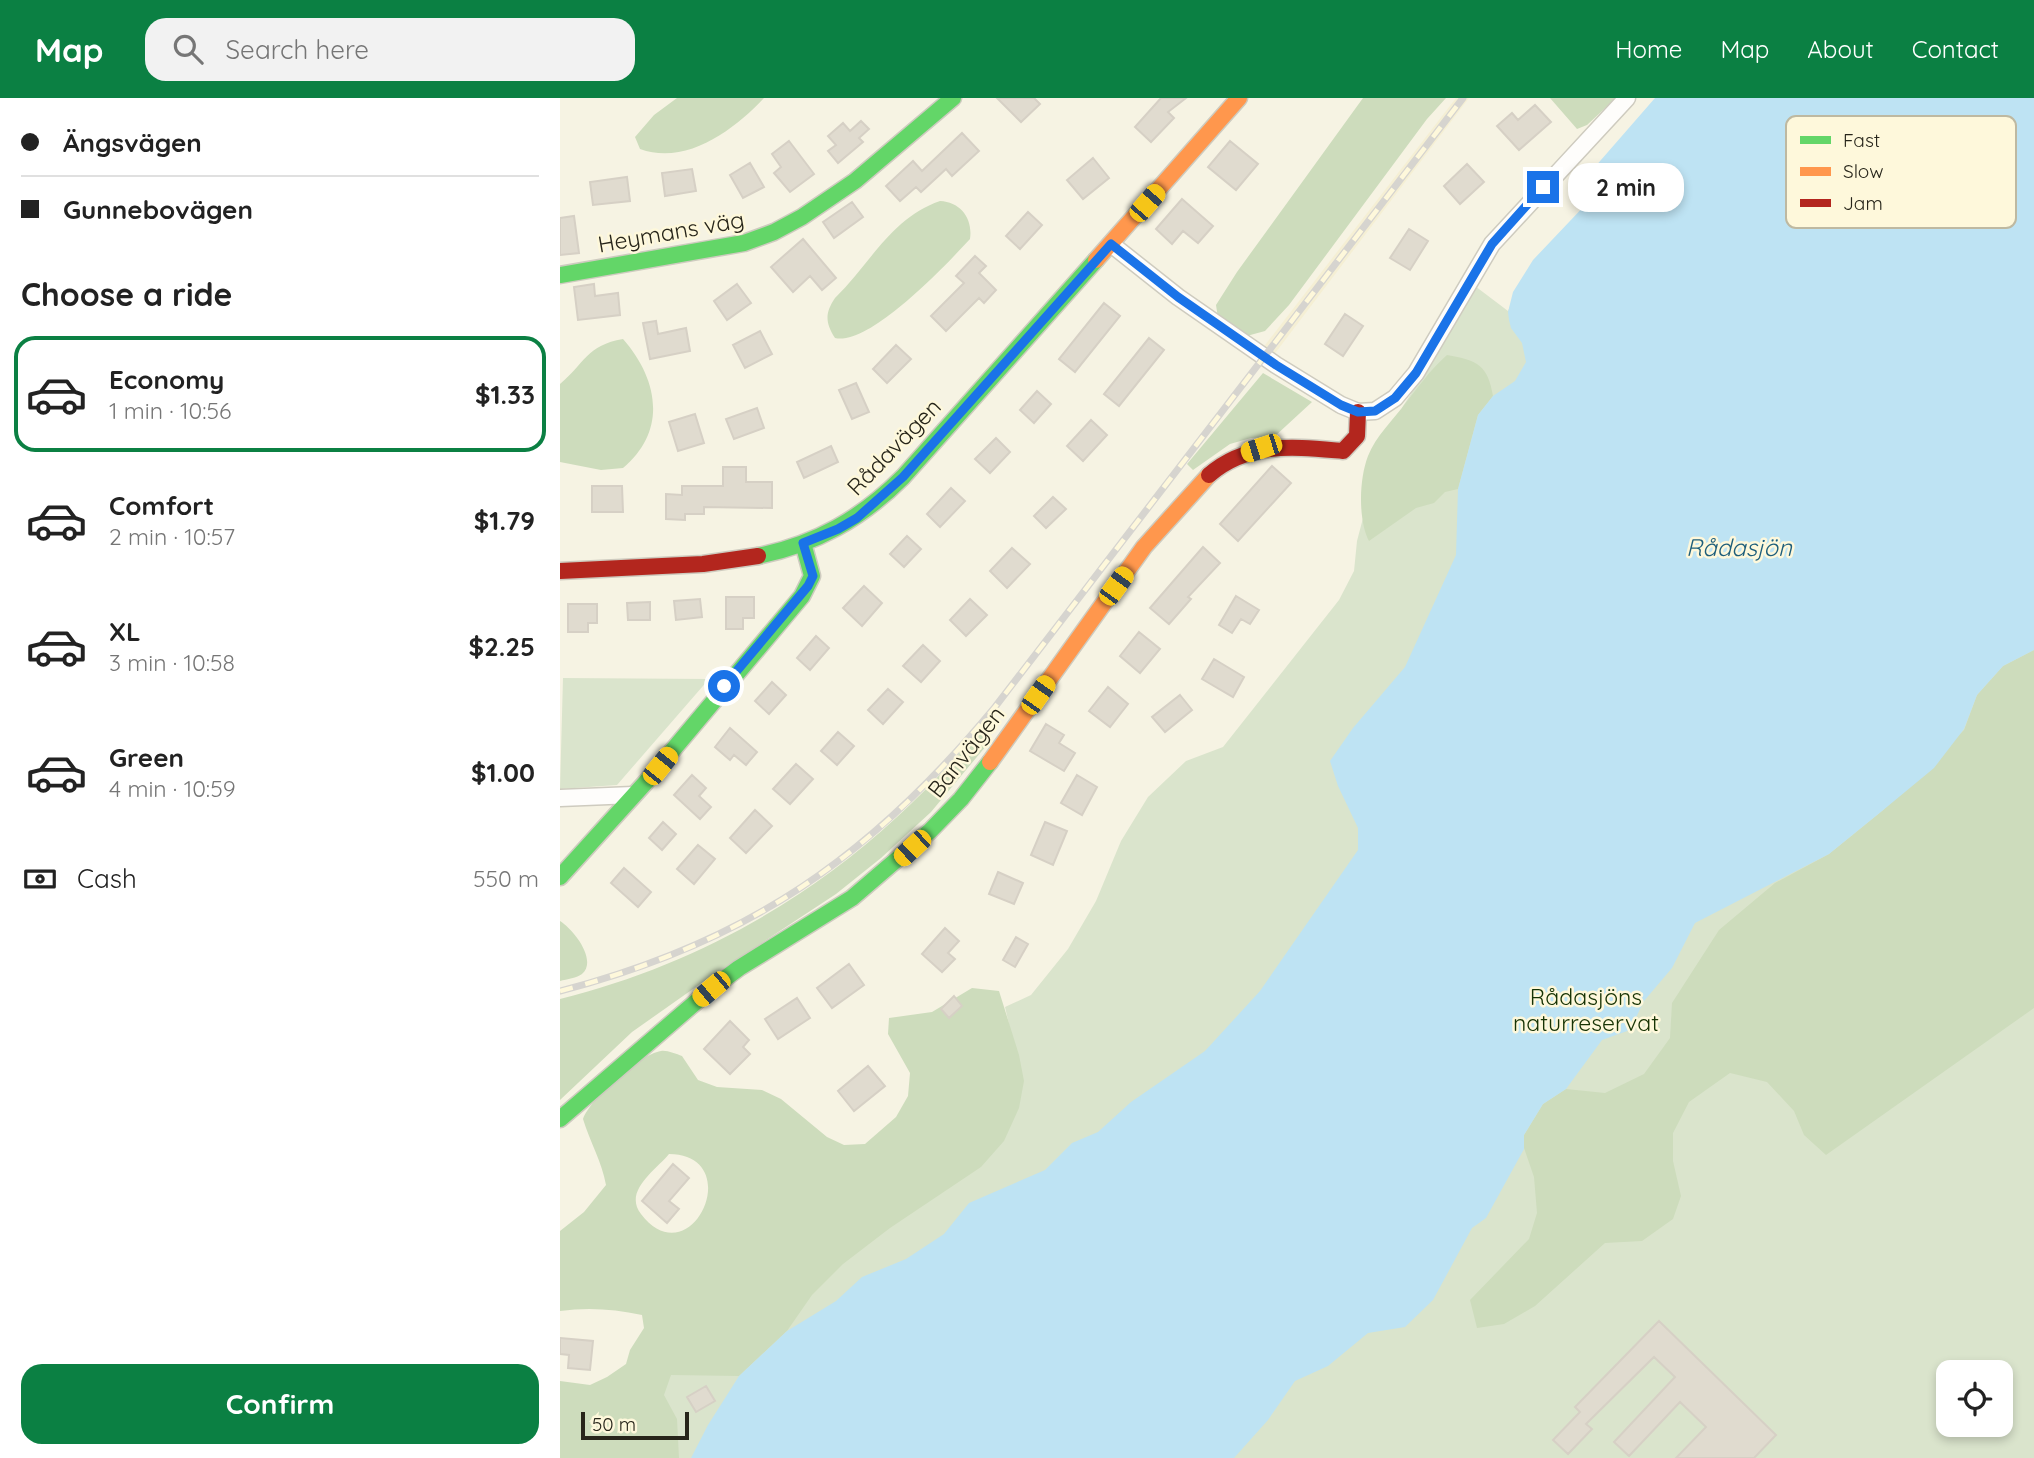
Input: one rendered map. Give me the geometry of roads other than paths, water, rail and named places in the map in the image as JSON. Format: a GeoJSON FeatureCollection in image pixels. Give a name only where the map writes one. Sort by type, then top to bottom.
{"type":"FeatureCollection","features":[{"type":"Feature","properties":{"kind":"street","name":"Heymans väg"},"geometry":{"type":"LineString","coordinates":[[560,275],[744,243],[771,235],[816,210],[953,98]]}},
{"type":"Feature","properties":{"kind":"street","name":"Rådavägen"},"geometry":{"type":"LineString","coordinates":[[560,571],[728,561],[767,554],[803,543],[857,518],[903,477],[1239,98]]}},
{"type":"Feature","properties":{"kind":"street"},"geometry":{"type":"LineString","coordinates":[[1111,244],[1178,297],[1341,405],[1358,412],[1375,411],[1401,392],[1420,367],[1492,244],[1627,98]]}},
{"type":"Feature","properties":{"kind":"street","name":"Banvägen"},"geometry":{"type":"LineString","coordinates":[[560,1119],[711,989],[739,968],[852,898],[930,831],[983,771],[1144,547],[1201,481],[1220,465],[1261,448],[1285,446],[1343,451],[1357,436],[1358,412]]}},
{"type":"Feature","properties":{"kind":"street"},"geometry":{"type":"LineString","coordinates":[[560,877],[802,596],[813,576],[803,543]]}},
{"type":"Feature","properties":{"kind":"street"},"geometry":{"type":"LineString","coordinates":[[560,798],[633,795]]}},
{"type":"Feature","properties":{"kind":"water","name":"Rådasjön"},"geometry":{"type":"Polygon","coordinates":[[[1655,98],[2034,98],[2034,650],[2003,666],[1977,695],[1964,729],[1934,768],[1829,854],[1695,923],[1672,968],[1644,1001],[1630,1030],[1602,1040],[1566,1089],[1543,1104],[1524,1135],[1524,1149],[1486,1218],[1472,1228],[1433,1300],[1405,1327],[1368,1333],[1328,1366],[1295,1381],[1268,1420],[1234,1458],[691,1458],[739,1376],[787,1331],[836,1301],[862,1277],[906,1259],[944,1234],[969,1203],[1045,1170],[1072,1143],[1098,1132],[1131,1102],[1205,1051],[1260,991],[1358,850],[1358,828],[1338,786],[1330,761],[1353,728],[1405,667],[1456,555],[1458,489],[1478,415],[1493,396],[1515,381],[1526,362],[1522,343],[1511,328],[1509,320],[1508,312],[1513,292],[1533,260],[1588,202],[1594,168],[1655,98]]]}},
{"type":"Feature","properties":{"kind":"railway"},"geometry":{"type":"LineString","coordinates":[[560,991],[628,971],[690,947],[748,919],[802,887],[853,850],[901,808],[995,707],[1463,98]]}},
{"type":"Feature","properties":{"kind":"park label","name":"Rådasjöns naturreservat"},"geometry":{"type":"Point","coordinates":[1586,1010]}}]}
